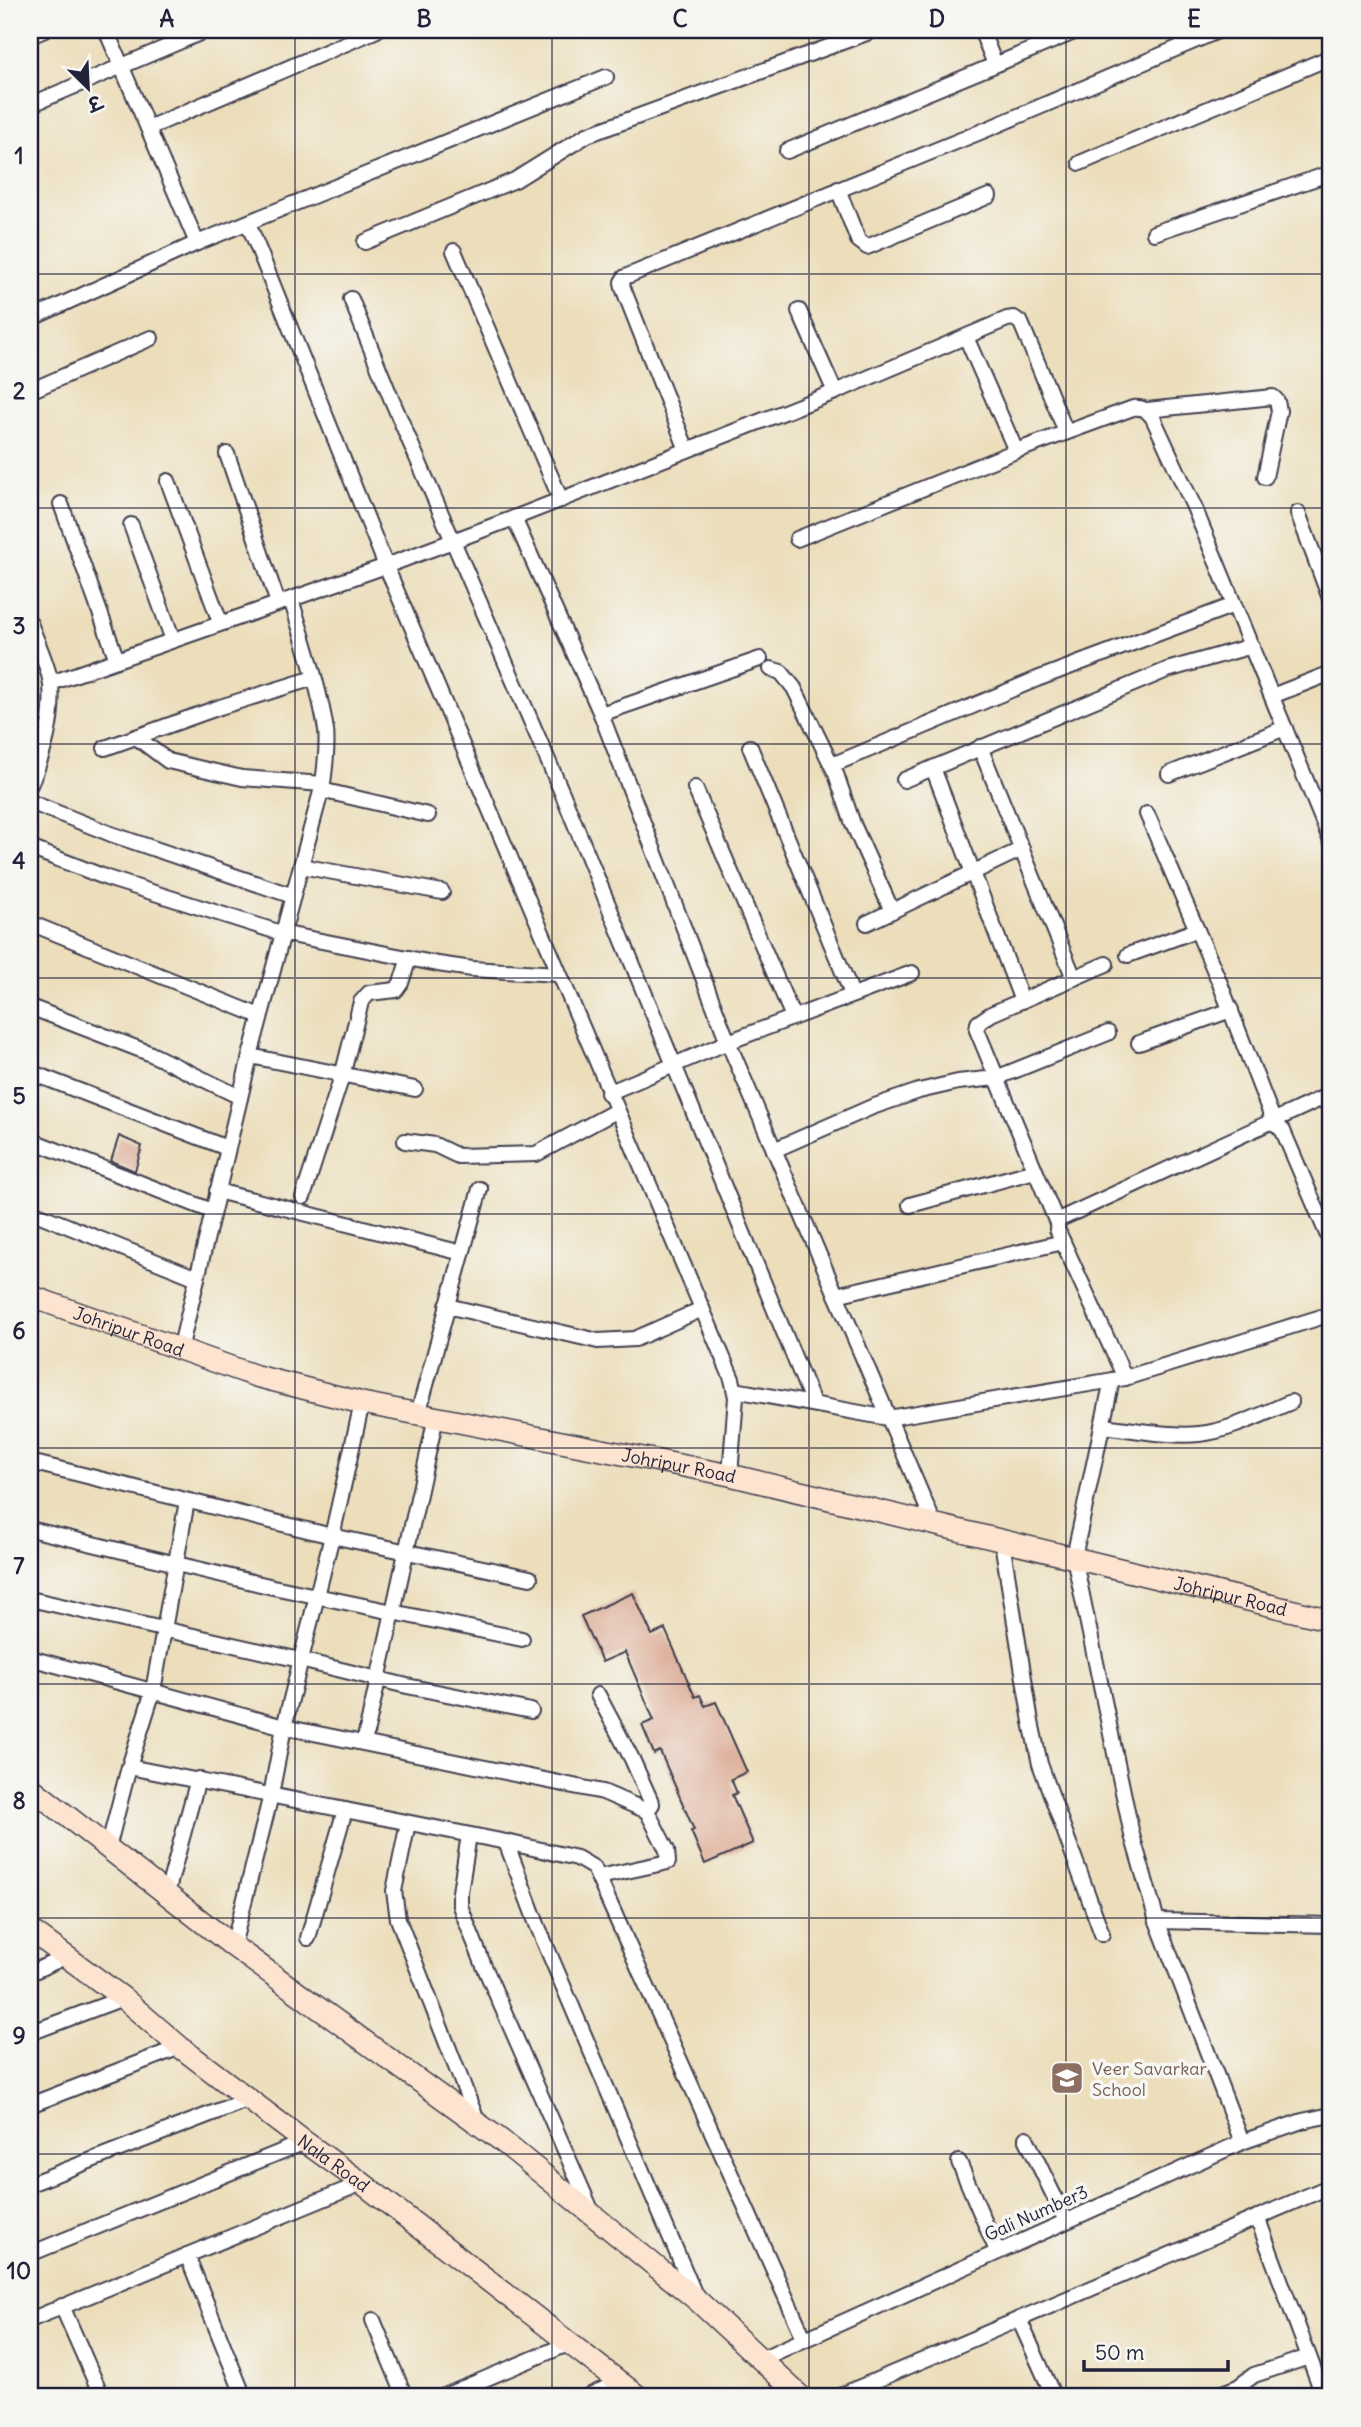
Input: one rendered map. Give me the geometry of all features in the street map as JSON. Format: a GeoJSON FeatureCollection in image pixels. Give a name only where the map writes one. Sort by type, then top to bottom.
{"type":"FeatureCollection","features":[{"type":"Feature","properties":{"kind":"street"},"geometry":{"type":"LineString","coordinates":[[30,36],[45,30]]}},
{"type":"Feature","properties":{"kind":"street"},"geometry":{"type":"LineString","coordinates":[[106,30],[197,243]]}},
{"type":"Feature","properties":{"kind":"street"},"geometry":{"type":"LineString","coordinates":[[30,105],[207,30]]}},
{"type":"Feature","properties":{"kind":"street"},"geometry":{"type":"LineString","coordinates":[[148,128],[377,30]]}},
{"type":"Feature","properties":{"kind":"street"},"geometry":{"type":"LineString","coordinates":[[365,242],[515,180],[587,135],[875,30]]}},
{"type":"Feature","properties":{"kind":"street"},"geometry":{"type":"LineString","coordinates":[[981,30],[995,64]]}},
{"type":"Feature","properties":{"kind":"street"},"geometry":{"type":"LineString","coordinates":[[787,151],[1079,30]]}},
{"type":"Feature","properties":{"kind":"street"},"geometry":{"type":"LineString","coordinates":[[687,450],[623,288],[625,277],[1220,30]]}},
{"type":"Feature","properties":{"kind":"street"},"geometry":{"type":"LineString","coordinates":[[1080,163],[1331,57]]}},
{"type":"Feature","properties":{"kind":"street"},"geometry":{"type":"LineString","coordinates":[[30,319],[197,243],[606,76]]}},
{"type":"Feature","properties":{"kind":"street"},"geometry":{"type":"LineString","coordinates":[[1154,233],[1331,173]]}},
{"type":"Feature","properties":{"kind":"street"},"geometry":{"type":"LineString","coordinates":[[838,189],[858,240],[867,247],[989,196]]}},
{"type":"Feature","properties":{"kind":"street"},"geometry":{"type":"LineString","coordinates":[[248,223],[386,566],[735,1390],[730,1475]]}},
{"type":"Feature","properties":{"kind":"street"},"geometry":{"type":"LineString","coordinates":[[454,251],[561,500]]}},
{"type":"Feature","properties":{"kind":"street"},"geometry":{"type":"LineString","coordinates":[[351,299],[563,795],[813,1403]]}},
{"type":"Feature","properties":{"kind":"street"},"geometry":{"type":"LineString","coordinates":[[799,311],[835,392]]}},
{"type":"Feature","properties":{"kind":"street"},"geometry":{"type":"LineString","coordinates":[[51,683],[386,566],[514,518],[835,392],[1014,317],[1018,320],[1066,432]]}},
{"type":"Feature","properties":{"kind":"street"},"geometry":{"type":"LineString","coordinates":[[967,337],[1016,451]]}},
{"type":"Feature","properties":{"kind":"street"},"geometry":{"type":"LineString","coordinates":[[30,391],[151,338]]}},
{"type":"Feature","properties":{"kind":"street"},"geometry":{"type":"LineString","coordinates":[[797,540],[1016,451],[1140,407],[1147,410],[1273,397],[1277,401],[1279,411],[1265,478]]}},
{"type":"Feature","properties":{"kind":"street"},"geometry":{"type":"LineString","coordinates":[[1147,410],[1194,507],[1331,841]]}},
{"type":"Feature","properties":{"kind":"street"},"geometry":{"type":"LineString","coordinates":[[180,1350],[260,1016],[322,787],[326,754],[326,732],[314,678],[227,454]]}},
{"type":"Feature","properties":{"kind":"street"},"geometry":{"type":"LineString","coordinates":[[168,481],[220,622]]}},
{"type":"Feature","properties":{"kind":"street"},"geometry":{"type":"LineString","coordinates":[[61,504],[117,660]]}},
{"type":"Feature","properties":{"kind":"street"},"geometry":{"type":"LineString","coordinates":[[1298,513],[1327,579],[1331,601]]}},
{"type":"Feature","properties":{"kind":"street"},"geometry":{"type":"LineString","coordinates":[[514,518],[601,714],[729,1042],[935,1526]]}},
{"type":"Feature","properties":{"kind":"street"},"geometry":{"type":"LineString","coordinates":[[131,525],[173,640]]}},
{"type":"Feature","properties":{"kind":"street"},"geometry":{"type":"LineString","coordinates":[[832,765],[1037,679],[1234,606]]}},
{"type":"Feature","properties":{"kind":"street"},"geometry":{"type":"LineString","coordinates":[[30,622],[35,657],[51,683],[50,717],[44,752],[30,785]]}},
{"type":"Feature","properties":{"kind":"street"},"geometry":{"type":"LineString","coordinates":[[904,780],[1167,670],[1252,646]]}},
{"type":"Feature","properties":{"kind":"street"},"geometry":{"type":"LineString","coordinates":[[601,714],[766,664],[781,672],[794,688],[832,765],[853,824],[892,911]]}},
{"type":"Feature","properties":{"kind":"street"},"geometry":{"type":"LineString","coordinates":[[1272,696],[1331,673]]}},
{"type":"Feature","properties":{"kind":"street"},"geometry":{"type":"LineString","coordinates":[[105,748],[220,707],[314,678]]}},
{"type":"Feature","properties":{"kind":"street"},"geometry":{"type":"LineString","coordinates":[[1169,774],[1285,728]]}},
{"type":"Feature","properties":{"kind":"street"},"geometry":{"type":"LineString","coordinates":[[136,737],[168,761],[242,778],[322,787],[428,815]]}},
{"type":"Feature","properties":{"kind":"street"},"geometry":{"type":"LineString","coordinates":[[750,747],[852,994]]}},
{"type":"Feature","properties":{"kind":"street"},"geometry":{"type":"LineString","coordinates":[[979,747],[1074,978]]}},
{"type":"Feature","properties":{"kind":"street"},"geometry":{"type":"LineString","coordinates":[[933,768],[1022,1000]]}},
{"type":"Feature","properties":{"kind":"street"},"geometry":{"type":"LineString","coordinates":[[695,788],[793,1017]]}},
{"type":"Feature","properties":{"kind":"street"},"geometry":{"type":"LineString","coordinates":[[30,802],[111,834],[293,896]]}},
{"type":"Feature","properties":{"kind":"street"},"geometry":{"type":"LineString","coordinates":[[1147,814],[1231,1010],[1274,1122],[1283,1131],[1331,1243]]}},
{"type":"Feature","properties":{"kind":"street"},"geometry":{"type":"LineString","coordinates":[[30,848],[107,878],[281,933],[472,969],[558,974]]}},
{"type":"Feature","properties":{"kind":"street"},"geometry":{"type":"LineString","coordinates":[[867,923],[1021,849]]}},
{"type":"Feature","properties":{"kind":"street"},"geometry":{"type":"LineString","coordinates":[[301,866],[442,892]]}},
{"type":"Feature","properties":{"kind":"street"},"geometry":{"type":"LineString","coordinates":[[30,923],[260,1016]]}},
{"type":"Feature","properties":{"kind":"street"},"geometry":{"type":"LineString","coordinates":[[1128,955],[1197,930]]}},
{"type":"Feature","properties":{"kind":"street"},"geometry":{"type":"LineString","coordinates":[[303,1197],[342,1076],[361,1002],[369,993],[396,990],[409,958]]}},
{"type":"Feature","properties":{"kind":"street"},"geometry":{"type":"LineString","coordinates":[[1105,964],[990,1014],[978,1023],[977,1030],[1118,1379],[1102,1426],[1074,1557],[1132,1835],[1157,1921],[1242,2142]]}},
{"type":"Feature","properties":{"kind":"street"},"geometry":{"type":"LineString","coordinates":[[608,1093],[729,1042],[912,973]]}},
{"type":"Feature","properties":{"kind":"street"},"geometry":{"type":"LineString","coordinates":[[30,1007],[149,1053],[240,1097]]}},
{"type":"Feature","properties":{"kind":"street"},"geometry":{"type":"LineString","coordinates":[[1139,1043],[1231,1010]]}},
{"type":"Feature","properties":{"kind":"street"},"geometry":{"type":"LineString","coordinates":[[775,1150],[897,1098],[958,1082],[996,1078],[1108,1033]]}},
{"type":"Feature","properties":{"kind":"street"},"geometry":{"type":"LineString","coordinates":[[250,1056],[415,1089]]}},
{"type":"Feature","properties":{"kind":"street"},"geometry":{"type":"LineString","coordinates":[[30,1072],[227,1148]]}},
{"type":"Feature","properties":{"kind":"street"},"geometry":{"type":"LineString","coordinates":[[1057,1223],[1062,1217],[1331,1094]]}},
{"type":"Feature","properties":{"kind":"street"},"geometry":{"type":"LineString","coordinates":[[405,1142],[435,1145],[458,1156],[536,1154],[616,1111]]}},
{"type":"Feature","properties":{"kind":"street"},"geometry":{"type":"LineString","coordinates":[[30,1140],[212,1211]]}},
{"type":"Feature","properties":{"kind":"street"},"geometry":{"type":"LineString","coordinates":[[910,1205],[1035,1171]]}},
{"type":"Feature","properties":{"kind":"street"},"geometry":{"type":"LineString","coordinates":[[364,1743],[394,1613],[447,1306],[480,1189]]}},
{"type":"Feature","properties":{"kind":"street"},"geometry":{"type":"LineString","coordinates":[[217,1191],[462,1253]]}},
{"type":"Feature","properties":{"kind":"street"},"geometry":{"type":"LineString","coordinates":[[30,1211],[197,1278]]}},
{"type":"Feature","properties":{"kind":"street"},"geometry":{"type":"LineString","coordinates":[[836,1295],[1063,1242]]}},
{"type":"Feature","properties":{"kind":"street","name":"Johripur Road"},"geometry":{"type":"LineString","coordinates":[[30,1296],[256,1376],[362,1403],[730,1475],[1331,1620]]}},
{"type":"Feature","properties":{"kind":"street"},"geometry":{"type":"LineString","coordinates":[[447,1306],[598,1341],[635,1339],[702,1310]]}},
{"type":"Feature","properties":{"kind":"street"},"geometry":{"type":"LineString","coordinates":[[735,1390],[888,1418],[1118,1379],[1331,1314]]}},
{"type":"Feature","properties":{"kind":"street"},"geometry":{"type":"LineString","coordinates":[[1102,1426],[1174,1434],[1200,1434],[1221,1430],[1291,1402]]}},
{"type":"Feature","properties":{"kind":"street"},"geometry":{"type":"LineString","coordinates":[[233,1946],[362,1403]]}},
{"type":"Feature","properties":{"kind":"street"},"geometry":{"type":"LineString","coordinates":[[30,1462],[332,1536],[530,1578]]}},
{"type":"Feature","properties":{"kind":"street"},"geometry":{"type":"LineString","coordinates":[[108,1848],[129,1767],[153,1691],[187,1501]]}},
{"type":"Feature","properties":{"kind":"street"},"geometry":{"type":"LineString","coordinates":[[30,1528],[316,1597],[522,1639]]}},
{"type":"Feature","properties":{"kind":"street"},"geometry":{"type":"LineString","coordinates":[[1002,1542],[1040,1764],[1102,1934]]}},
{"type":"Feature","properties":{"kind":"street"},"geometry":{"type":"LineString","coordinates":[[30,1599],[378,1679],[531,1711]]}},
{"type":"Feature","properties":{"kind":"street"},"geometry":{"type":"LineString","coordinates":[[30,1658],[284,1727],[603,1792],[647,1811],[667,1850],[668,1863],[599,1877]]}},
{"type":"Feature","properties":{"kind":"street"},"geometry":{"type":"LineString","coordinates":[[598,1695],[652,1804],[647,1811]]}},
{"type":"Feature","properties":{"kind":"street"},"geometry":{"type":"LineString","coordinates":[[129,1767],[506,1842],[577,1858],[594,1868],[804,2338]]}},
{"type":"Feature","properties":{"kind":"street"},"geometry":{"type":"LineString","coordinates":[[167,1893],[198,1779]]}},
{"type":"Feature","properties":{"kind":"street"},"geometry":{"type":"LineString","coordinates":[[30,1787],[233,1946],[478,2124],[592,2213],[697,2300],[801,2397]]}},
{"type":"Feature","properties":{"kind":"street"},"geometry":{"type":"LineString","coordinates":[[308,1938],[345,1810]]}},
{"type":"Feature","properties":{"kind":"street"},"geometry":{"type":"LineString","coordinates":[[408,1823],[394,1891],[398,1919],[478,2124]]}},
{"type":"Feature","properties":{"kind":"street"},"geometry":{"type":"LineString","coordinates":[[469,1835],[460,1906],[592,2213]]}},
{"type":"Feature","properties":{"kind":"street"},"geometry":{"type":"LineString","coordinates":[[506,1842],[538,1927],[697,2300]]}},
{"type":"Feature","properties":{"kind":"street"},"geometry":{"type":"LineString","coordinates":[[1157,1921],[1331,1925]]}},
{"type":"Feature","properties":{"kind":"street","name":"Nala Road"},"geometry":{"type":"LineString","coordinates":[[30,1930],[123,1998],[180,2047],[362,2183],[639,2397]]}},
{"type":"Feature","properties":{"kind":"street"},"geometry":{"type":"LineString","coordinates":[[30,1973],[65,1957]]}},
{"type":"Feature","properties":{"kind":"street"},"geometry":{"type":"LineString","coordinates":[[30,2033],[123,1998]]}},
{"type":"Feature","properties":{"kind":"street"},"geometry":{"type":"LineString","coordinates":[[30,2105],[180,2047]]}},
{"type":"Feature","properties":{"kind":"street"},"geometry":{"type":"LineString","coordinates":[[30,2184],[249,2099]]}},
{"type":"Feature","properties":{"kind":"street","name":"Gali Number3"},"geometry":{"type":"LineString","coordinates":[[761,2359],[1242,2142],[1303,2121],[1331,2115]]}},
{"type":"Feature","properties":{"kind":"street"},"geometry":{"type":"LineString","coordinates":[[1026,2138],[1066,2221]]}},
{"type":"Feature","properties":{"kind":"street"},"geometry":{"type":"LineString","coordinates":[[30,2254],[305,2142]]}},
{"type":"Feature","properties":{"kind":"street"},"geometry":{"type":"LineString","coordinates":[[959,2162],[997,2251]]}},
{"type":"Feature","properties":{"kind":"street"},"geometry":{"type":"LineString","coordinates":[[30,2319],[362,2183]]}},
{"type":"Feature","properties":{"kind":"street"},"geometry":{"type":"LineString","coordinates":[[837,2397],[1331,2186]]}},
{"type":"Feature","properties":{"kind":"street"},"geometry":{"type":"LineString","coordinates":[[1257,2217],[1324,2397]]}},
{"type":"Feature","properties":{"kind":"street"},"geometry":{"type":"LineString","coordinates":[[187,2255],[244,2397]]}},
{"type":"Feature","properties":{"kind":"street"},"geometry":{"type":"LineString","coordinates":[[62,2306],[102,2397]]}},
{"type":"Feature","properties":{"kind":"street"},"geometry":{"type":"LineString","coordinates":[[1019,2319],[1054,2397]]}},
{"type":"Feature","properties":{"kind":"street"},"geometry":{"type":"LineString","coordinates":[[373,2320],[405,2397]]}},
{"type":"Feature","properties":{"kind":"street"},"geometry":{"type":"LineString","coordinates":[[442,2397],[569,2343]]}},
{"type":"Feature","properties":{"kind":"street"},"geometry":{"type":"LineString","coordinates":[[1212,2397],[1240,2392],[1254,2375],[1309,2357]]}},
{"type":"Feature","properties":{"kind":"street"},"geometry":{"type":"LineString","coordinates":[[586,2397],[620,2382]]}},
{"type":"Feature","properties":{"kind":"building"},"geometry":{"type":"Polygon","coordinates":[[[119,1136],[142,1146],[135,1171],[111,1161],[119,1136]]]}},
{"type":"Feature","properties":{"kind":"building"},"geometry":{"type":"Polygon","coordinates":[[[633,1593],[652,1635],[665,1629],[695,1697],[700,1695],[705,1706],[716,1702],[747,1772],[731,1779],[737,1793],[732,1795],[753,1843],[705,1864],[691,1831],[694,1830],[660,1751],[654,1754],[642,1725],[654,1720],[625,1652],[602,1662],[581,1616],[633,1593]]]}},
{"type":"Feature","properties":{"kind":"place","name":"Veer Savarkar School"},"geometry":{"type":"Point","coordinates":[1067,2078]}}]}
